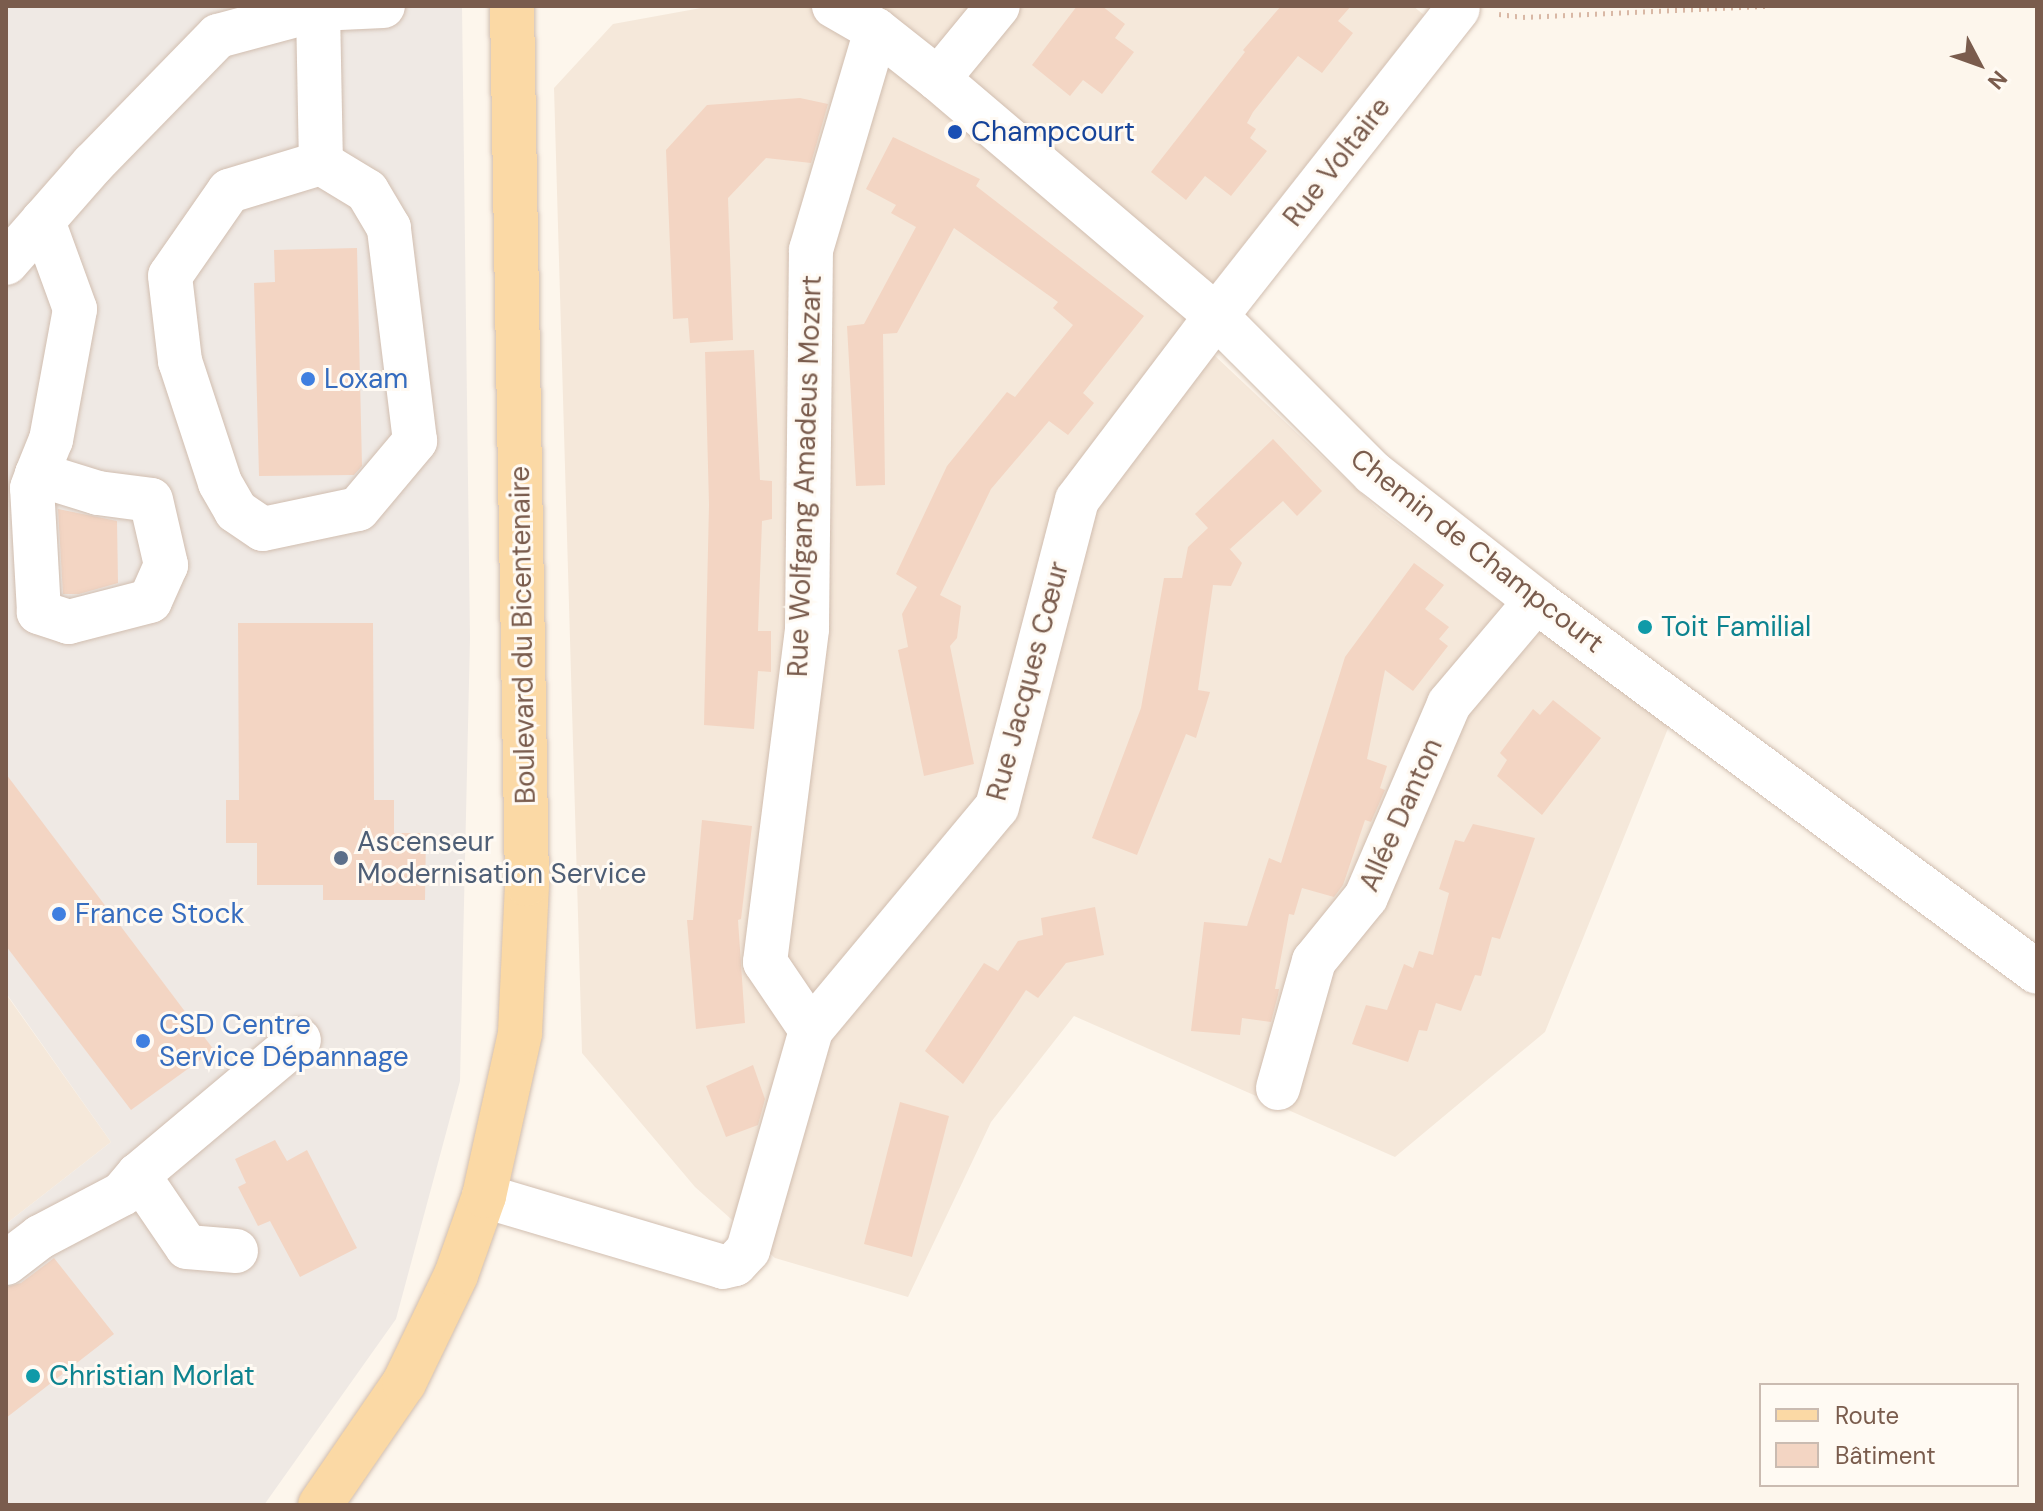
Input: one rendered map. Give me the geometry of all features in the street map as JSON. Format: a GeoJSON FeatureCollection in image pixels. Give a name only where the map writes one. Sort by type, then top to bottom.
{"type":"FeatureCollection","features":[{"type":"Feature","properties":{"kind":"main road","name":"Boulevard du Bicentenaire"},"geometry":{"type":"LineString","coordinates":[[320,1505],[404,1383],[456,1275],[484,1196],[520,1033],[527,884],[512,6]]}},
{"type":"Feature","properties":{"kind":"street"},"geometry":{"type":"LineString","coordinates":[[6,263],[93,164],[218,36],[318,9],[383,6]]}},
{"type":"Feature","properties":{"kind":"street","name":"Chemin de Champcourt"},"geometry":{"type":"LineString","coordinates":[[834,6],[876,30],[938,79],[1216,316],[1373,473],[1536,601],[2037,972]]}},
{"type":"Feature","properties":{"kind":"street"},"geometry":{"type":"LineString","coordinates":[[938,79],[998,6]]}},
{"type":"Feature","properties":{"kind":"street"},"geometry":{"type":"LineString","coordinates":[[318,9],[321,163]]}},
{"type":"Feature","properties":{"kind":"street","name":"Rue Voltaire"},"geometry":{"type":"LineString","coordinates":[[1216,316],[1458,9]]}},
{"type":"Feature","properties":{"kind":"street","name":"Rue Wolfgang Amadeus Mozart"},"geometry":{"type":"LineString","coordinates":[[811,1030],[765,962],[807,629],[811,250],[876,30]]}},
{"type":"Feature","properties":{"kind":"street"},"geometry":{"type":"LineString","coordinates":[[321,163],[367,191],[389,228],[415,441],[358,509],[263,529],[236,511],[220,483],[180,361],[170,276],[229,191],[321,163]]}},
{"type":"Feature","properties":{"kind":"street"},"geometry":{"type":"LineString","coordinates":[[37,474],[51,440],[75,309],[43,221]]}},
{"type":"Feature","properties":{"kind":"street","name":"Rue Jacques Cœur"},"geometry":{"type":"LineString","coordinates":[[811,1030],[997,807],[1077,500],[1216,316]]}},
{"type":"Feature","properties":{"kind":"street","name":"Allée Danton"},"geometry":{"type":"LineString","coordinates":[[1278,1088],[1314,961],[1366,897],[1449,704],[1536,601]]}},
{"type":"Feature","properties":{"kind":"street"},"geometry":{"type":"LineString","coordinates":[[484,1196],[723,1267],[735,1264],[748,1250],[811,1030]]}},
{"type":"Feature","properties":{"kind":"street"},"geometry":{"type":"LineString","coordinates":[[6,1263],[40,1237],[122,1194],[138,1175],[299,1040]]}},
{"type":"Feature","properties":{"kind":"street"},"geometry":{"type":"LineString","coordinates":[[138,1175],[187,1247],[236,1251]]}},
{"type":"Feature","properties":{"kind":"path"},"geometry":{"type":"LineString","coordinates":[[1458,9],[1523,17],[1769,6]]}},
{"type":"Feature","properties":{"kind":"shaded area"},"geometry":{"type":"Polygon","coordinates":[[[6,6],[462,6],[470,638],[460,1081],[396,1319],[264,1505],[6,1505],[6,1224],[111,1142],[6,993],[6,6]]]}},
{"type":"Feature","properties":{"kind":"shaded area"},"geometry":{"type":"Polygon","coordinates":[[[712,6],[1413,6],[1424,15],[1181,324],[1380,511],[1669,726],[1545,1032],[1395,1157],[1074,1016],[991,1122],[908,1297],[775,1258],[695,1187],[582,1053],[554,88],[613,24],[712,6]]]}},
{"type":"Feature","properties":{"kind":"shaded area"},"geometry":{"type":"Polygon","coordinates":[[[6,994],[111,1142],[6,1224],[6,994]]]}},
{"type":"Feature","properties":{"kind":"building"},"geometry":{"type":"Polygon","coordinates":[[[1077,6],[1102,6],[1125,24],[1115,38],[1134,52],[1102,94],[1083,80],[1070,96],[1032,65],[1077,6]]]}},
{"type":"Feature","properties":{"kind":"building"},"geometry":{"type":"Polygon","coordinates":[[[1281,6],[1351,6],[1338,21],[1353,33],[1322,73],[1298,56],[1253,112],[1247,123],[1256,129],[1250,138],[1267,151],[1231,196],[1205,176],[1186,200],[1151,172],[1245,52],[1243,50],[1281,6]]]}},
{"type":"Feature","properties":{"kind":"building"},"geometry":{"type":"Polygon","coordinates":[[[800,98],[828,104],[811,163],[766,158],[728,198],[733,340],[690,343],[688,318],[673,319],[666,150],[707,105],[800,98]]]}},
{"type":"Feature","properties":{"kind":"building"},"geometry":{"type":"Polygon","coordinates":[[[893,137],[980,179],[976,186],[1144,316],[1083,393],[1094,403],[1068,435],[1049,421],[991,489],[940,595],[961,606],[957,638],[950,646],[974,764],[924,776],[898,650],[908,647],[902,614],[917,587],[896,574],[947,466],[1007,392],[1015,397],[1073,325],[1053,308],[1058,302],[954,228],[897,333],[883,334],[885,485],[856,486],[847,326],[864,324],[916,227],[891,213],[896,205],[866,189],[893,137]]]}},
{"type":"Feature","properties":{"kind":"building","name":"Loxam"},"geometry":{"type":"Polygon","coordinates":[[[357,248],[362,466],[354,475],[259,476],[254,283],[275,282],[274,250],[357,248]]]}},
{"type":"Feature","properties":{"kind":"building"},"geometry":{"type":"Polygon","coordinates":[[[754,350],[760,480],[772,481],[772,519],[762,521],[758,631],[771,631],[771,672],[758,671],[754,729],[704,725],[709,505],[705,352],[754,350]]]}},
{"type":"Feature","properties":{"kind":"building"},"geometry":{"type":"Polygon","coordinates":[[[1273,439],[1322,491],[1297,516],[1283,501],[1230,549],[1228,547],[1242,563],[1231,586],[1213,585],[1198,690],[1210,692],[1196,738],[1186,734],[1137,855],[1092,838],[1141,708],[1164,578],[1182,578],[1188,547],[1208,528],[1195,514],[1273,439]]]}},
{"type":"Feature","properties":{"kind":"building"},"geometry":{"type":"Polygon","coordinates":[[[58,509],[117,521],[118,583],[79,594],[63,594],[58,509]]]}},
{"type":"Feature","properties":{"kind":"building"},"geometry":{"type":"Polygon","coordinates":[[[1414,563],[1444,585],[1425,609],[1449,627],[1439,639],[1448,646],[1413,691],[1385,670],[1367,759],[1387,766],[1380,788],[1385,790],[1371,822],[1365,820],[1343,885],[1334,897],[1302,888],[1294,915],[1289,914],[1275,989],[1279,989],[1278,995],[1271,1022],[1242,1018],[1240,1035],[1191,1031],[1204,922],[1247,926],[1269,858],[1281,863],[1345,657],[1414,563]]]}},
{"type":"Feature","properties":{"kind":"building"},"geometry":{"type":"Polygon","coordinates":[[[238,623],[373,623],[374,800],[394,800],[394,833],[426,833],[425,900],[323,900],[323,885],[257,885],[257,843],[226,843],[226,800],[239,800],[238,623]]]}},
{"type":"Feature","properties":{"kind":"building"},"geometry":{"type":"Polygon","coordinates":[[[1553,700],[1601,738],[1542,815],[1497,776],[1507,760],[1500,753],[1533,709],[1540,715],[1553,700]]]}},
{"type":"Feature","properties":{"kind":"building"},"geometry":{"type":"Polygon","coordinates":[[[6,774],[214,1050],[131,1110],[6,946],[6,774]]]}},
{"type":"Feature","properties":{"kind":"building"},"geometry":{"type":"Polygon","coordinates":[[[702,820],[752,826],[741,919],[738,920],[745,1023],[696,1029],[687,920],[693,920],[702,820]]]}},
{"type":"Feature","properties":{"kind":"building"},"geometry":{"type":"Polygon","coordinates":[[[1473,824],[1535,838],[1500,939],[1492,937],[1481,976],[1475,975],[1461,1011],[1436,1003],[1427,1031],[1419,1030],[1408,1062],[1352,1044],[1366,1005],[1387,1010],[1404,964],[1413,968],[1419,951],[1433,955],[1449,893],[1439,889],[1455,840],[1464,842],[1473,824]]]}},
{"type":"Feature","properties":{"kind":"building"},"geometry":{"type":"Polygon","coordinates":[[[1095,907],[1104,955],[1066,963],[1038,998],[1026,990],[963,1084],[925,1051],[984,963],[998,971],[1018,941],[1043,935],[1041,918],[1095,907]]]}},
{"type":"Feature","properties":{"kind":"building"},"geometry":{"type":"Polygon","coordinates":[[[753,1065],[765,1099],[758,1125],[726,1137],[706,1086],[753,1065]]]}},
{"type":"Feature","properties":{"kind":"building"},"geometry":{"type":"Polygon","coordinates":[[[900,1102],[949,1116],[912,1257],[864,1244],[900,1102]]]}},
{"type":"Feature","properties":{"kind":"building"},"geometry":{"type":"Polygon","coordinates":[[[275,1140],[287,1161],[307,1150],[357,1248],[300,1277],[270,1221],[258,1226],[238,1187],[246,1183],[235,1159],[275,1140]]]}},
{"type":"Feature","properties":{"kind":"building","name":"Christian Morlat"},"geometry":{"type":"Polygon","coordinates":[[[54,1258],[114,1334],[6,1418],[6,1287],[21,1283],[54,1258]]]}},
{"type":"Feature","properties":{"kind":"place","name":"Champcourt"},"geometry":{"type":"Point","coordinates":[955,132]}},
{"type":"Feature","properties":{"kind":"place","name":"Loxam"},"geometry":{"type":"Point","coordinates":[308,379]}},
{"type":"Feature","properties":{"kind":"place","name":"Toit Familial"},"geometry":{"type":"Point","coordinates":[1645,627]}},
{"type":"Feature","properties":{"kind":"place","name":"Ascenseur Modernisation Service"},"geometry":{"type":"Point","coordinates":[341,858]}},
{"type":"Feature","properties":{"kind":"place","name":"France Stock"},"geometry":{"type":"Point","coordinates":[59,914]}},
{"type":"Feature","properties":{"kind":"place","name":"CSD Centre Service Dépannage"},"geometry":{"type":"Point","coordinates":[143,1041]}},
{"type":"Feature","properties":{"kind":"place","name":"Christian Morlat"},"geometry":{"type":"Point","coordinates":[33,1376]}}]}
